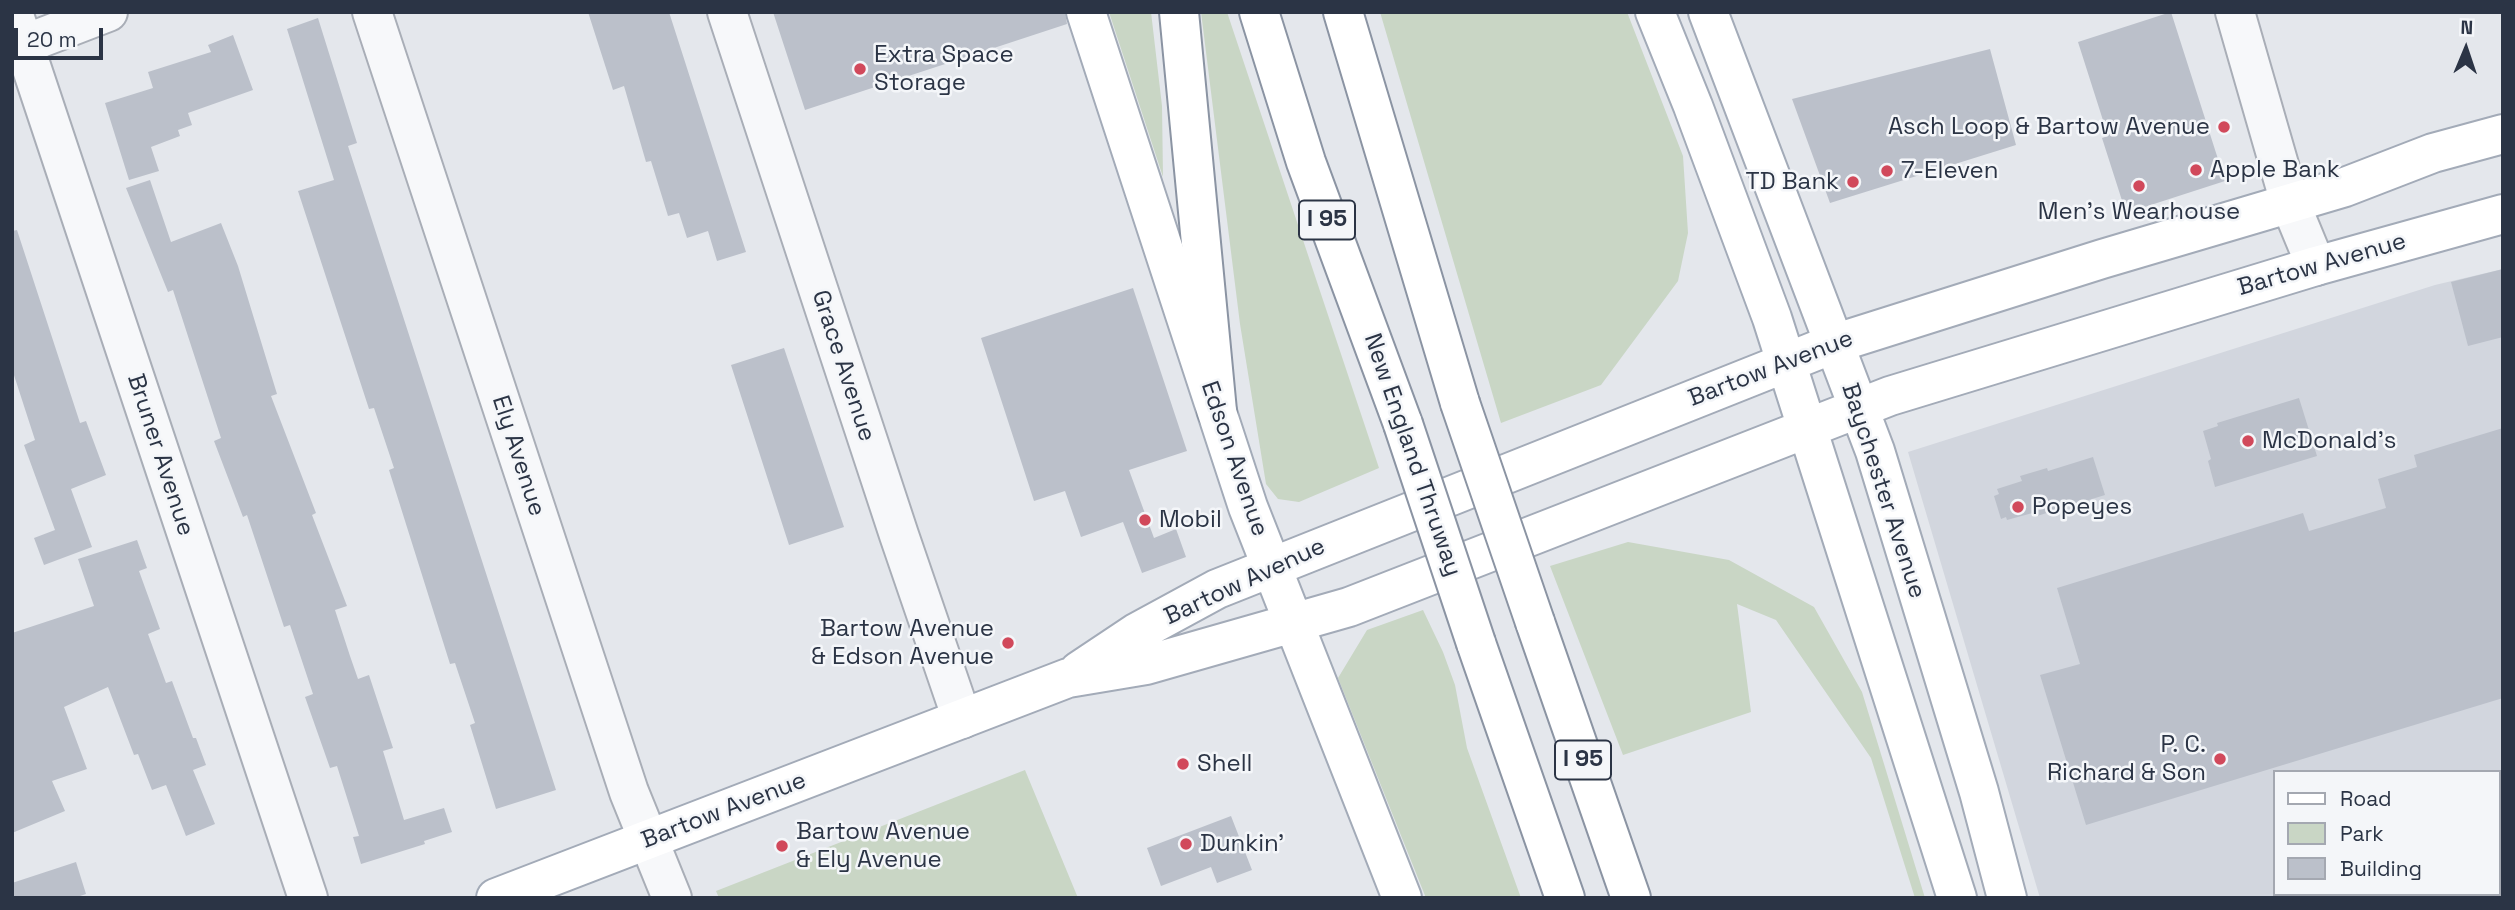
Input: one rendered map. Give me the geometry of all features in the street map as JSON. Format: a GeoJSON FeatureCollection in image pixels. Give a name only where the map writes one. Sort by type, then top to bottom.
{"type":"FeatureCollection","features":[{"type":"Feature","properties":{"kind":"main road","name":"Edson Avenue"},"geometry":{"type":"LineString","coordinates":[[1086,12],[1241,485],[1402,898]]}},
{"type":"Feature","properties":{"kind":"main road"},"geometry":{"type":"LineString","coordinates":[[1179,12],[1217,411]]}},
{"type":"Feature","properties":{"kind":"main road","name":"New England Thruway"},"geometry":{"type":"LineString","coordinates":[[1259,12],[1306,162],[1403,424],[1565,898]]}},
{"type":"Feature","properties":{"kind":"main road","name":"I 95"},"geometry":{"type":"LineString","coordinates":[[1343,12],[1460,403],[1631,898]]}},
{"type":"Feature","properties":{"kind":"main road"},"geometry":{"type":"LineString","coordinates":[[1655,12],[1698,118],[1772,318],[1956,898]]}},
{"type":"Feature","properties":{"kind":"main road","name":"Baychester Avenue"},"geometry":{"type":"LineString","coordinates":[[1708,12],[1875,451],[2007,898]]}},
{"type":"Feature","properties":{"kind":"main road","name":"Bartow Avenue"},"geometry":{"type":"LineString","coordinates":[[1068,678],[1136,633],[1217,589],[1833,344],[2345,187],[2432,153],[2503,134]]}},
{"type":"Feature","properties":{"kind":"main road","name":"Bartow Avenue"},"geometry":{"type":"LineString","coordinates":[[496,898],[1068,678],[1146,665],[1349,607],[1903,392],[2316,266],[2503,214]]}},
{"type":"Feature","properties":{"kind":"street"},"geometry":{"type":"LineString","coordinates":[[16,35],[108,12]]}},
{"type":"Feature","properties":{"kind":"street","name":"Ely Avenue"},"geometry":{"type":"LineString","coordinates":[[372,12],[629,792],[672,898]]}},
{"type":"Feature","properties":{"kind":"street","name":"Grace Avenue"},"geometry":{"type":"LineString","coordinates":[[727,12],[962,719]]}},
{"type":"Feature","properties":{"kind":"street"},"geometry":{"type":"LineString","coordinates":[[2235,12],[2290,202],[2316,266]]}},
{"type":"Feature","properties":{"kind":"street","name":"Bruner Avenue"},"geometry":{"type":"LineString","coordinates":[[16,35],[308,898]]}},
{"type":"Feature","properties":{"kind":"shaded area"},"geometry":{"type":"Polygon","coordinates":[[[2503,269],[2503,898],[2040,898],[1908,452],[2435,285],[2503,269]]]}},
{"type":"Feature","properties":{"kind":"green space"},"geometry":{"type":"Polygon","coordinates":[[[1109,12],[1151,12],[1162,106],[1163,177],[1109,12]]]}},
{"type":"Feature","properties":{"kind":"green space"},"geometry":{"type":"Polygon","coordinates":[[[1201,12],[1227,12],[1379,468],[1299,502],[1278,499],[1266,484],[1240,324],[1201,12]]]}},
{"type":"Feature","properties":{"kind":"green space"},"geometry":{"type":"Polygon","coordinates":[[[1380,12],[1627,12],[1683,156],[1688,233],[1678,281],[1601,385],[1501,423],[1380,12]]]}},
{"type":"Feature","properties":{"kind":"green space"},"geometry":{"type":"Polygon","coordinates":[[[1628,542],[1729,560],[1814,607],[1862,692],[1925,898],[1915,898],[1871,758],[1776,620],[1737,604],[1751,712],[1623,755],[1550,566],[1628,542]]]}},
{"type":"Feature","properties":{"kind":"green space"},"geometry":{"type":"Polygon","coordinates":[[[1423,610],[1455,685],[1467,748],[1521,898],[1426,898],[1338,678],[1367,630],[1423,610]]]}},
{"type":"Feature","properties":{"kind":"green space"},"geometry":{"type":"Polygon","coordinates":[[[1025,770],[1078,898],[719,898],[716,891],[1025,770]]]}},
{"type":"Feature","properties":{"kind":"building"},"geometry":{"type":"Polygon","coordinates":[[[588,12],[669,12],[746,252],[717,261],[708,231],[687,238],[679,213],[668,216],[651,161],[646,162],[624,86],[613,90],[588,12]]]}},
{"type":"Feature","properties":{"kind":"building","name":"Extra Space Storage"},"geometry":{"type":"Polygon","coordinates":[[[773,12],[1065,12],[1067,24],[805,110],[773,12]]]}},
{"type":"Feature","properties":{"kind":"building"},"geometry":{"type":"Polygon","coordinates":[[[2171,12],[2225,181],[2126,213],[2102,138],[2108,136],[2078,42],[2171,12]]]}},
{"type":"Feature","properties":{"kind":"building"},"geometry":{"type":"Polygon","coordinates":[[[318,18],[357,143],[348,146],[556,790],[496,809],[470,725],[475,723],[455,663],[450,664],[389,470],[394,468],[374,408],[369,409],[298,191],[334,180],[287,29],[318,18]]]}},
{"type":"Feature","properties":{"kind":"building"},"geometry":{"type":"Polygon","coordinates":[[[233,35],[253,90],[188,113],[192,125],[178,130],[180,136],[151,147],[159,171],[129,180],[105,103],[153,88],[148,72],[211,52],[208,45],[233,35]]]}},
{"type":"Feature","properties":{"kind":"building"},"geometry":{"type":"Polygon","coordinates":[[[1990,49],[2016,145],[1830,203],[1792,99],[1990,49]]]}},
{"type":"Feature","properties":{"kind":"building"},"geometry":{"type":"Polygon","coordinates":[[[150,180],[171,242],[221,223],[238,266],[277,394],[271,396],[316,513],[312,515],[347,606],[335,610],[350,656],[358,679],[369,675],[393,748],[383,751],[404,820],[444,808],[452,832],[424,841],[425,844],[361,864],[353,837],[359,836],[337,766],[330,768],[305,697],[313,694],[290,625],[284,627],[247,515],[243,517],[214,441],[221,438],[173,290],[168,292],[126,188],[150,180]]]}},
{"type":"Feature","properties":{"kind":"building"},"geometry":{"type":"Polygon","coordinates":[[[17,230],[80,423],[86,421],[106,475],[71,489],[92,547],[44,565],[34,538],[55,530],[24,445],[35,440],[12,369],[12,231],[17,230]]]}},
{"type":"Feature","properties":{"kind":"building"},"geometry":{"type":"Polygon","coordinates":[[[2503,269],[2503,337],[2468,346],[2451,282],[2503,269]]]}},
{"type":"Feature","properties":{"kind":"building"},"geometry":{"type":"Polygon","coordinates":[[[1133,288],[1187,451],[1129,470],[1154,538],[1176,529],[1186,557],[1142,573],[1123,522],[1081,537],[1065,491],[1034,501],[981,338],[1133,288]]]}},
{"type":"Feature","properties":{"kind":"building"},"geometry":{"type":"Polygon","coordinates":[[[784,348],[844,527],[789,545],[731,365],[784,348]]]}},
{"type":"Feature","properties":{"kind":"building"},"geometry":{"type":"Polygon","coordinates":[[[2299,398],[2317,456],[2215,487],[2203,431],[2218,426],[2217,423],[2299,398]]]}},
{"type":"Feature","properties":{"kind":"building"},"geometry":{"type":"Polygon","coordinates":[[[2503,428],[2503,698],[2086,825],[2040,675],[2080,664],[2057,588],[2303,513],[2309,531],[2386,508],[2378,479],[2417,467],[2414,455],[2503,428]]]}},
{"type":"Feature","properties":{"kind":"building"},"geometry":{"type":"Polygon","coordinates":[[[2093,457],[2105,495],[2037,516],[2036,512],[2007,520],[2006,517],[2001,519],[1994,496],[1999,494],[1997,489],[2022,481],[2020,476],[2047,468],[2048,471],[2093,457]]]}},
{"type":"Feature","properties":{"kind":"building"},"geometry":{"type":"Polygon","coordinates":[[[137,540],[147,568],[139,571],[160,629],[148,634],[166,683],[172,681],[206,765],[193,770],[215,824],[186,836],[166,785],[152,790],[138,754],[134,755],[108,687],[64,707],[87,769],[52,781],[65,811],[12,833],[12,633],[94,606],[78,559],[137,540]]]}},
{"type":"Feature","properties":{"kind":"building"},"geometry":{"type":"Polygon","coordinates":[[[1231,816],[1252,870],[1217,883],[1211,867],[1161,886],[1147,848],[1231,816]]]}},
{"type":"Feature","properties":{"kind":"building"},"geometry":{"type":"Polygon","coordinates":[[[76,862],[86,894],[74,898],[12,898],[12,883],[76,862]]]}},
{"type":"Feature","properties":{"kind":"place","name":"Extra Space Storage"},"geometry":{"type":"Point","coordinates":[860,69]}},
{"type":"Feature","properties":{"kind":"place","name":"Asch Loop & Bartow Avenue"},"geometry":{"type":"Point","coordinates":[2224,127]}},
{"type":"Feature","properties":{"kind":"place","name":"Apple Bank"},"geometry":{"type":"Point","coordinates":[2196,170]}},
{"type":"Feature","properties":{"kind":"place","name":"7-Eleven"},"geometry":{"type":"Point","coordinates":[1887,171]}},
{"type":"Feature","properties":{"kind":"place","name":"TD Bank"},"geometry":{"type":"Point","coordinates":[1853,182]}},
{"type":"Feature","properties":{"kind":"place","name":"Men's Wearhouse"},"geometry":{"type":"Point","coordinates":[2139,186]}},
{"type":"Feature","properties":{"kind":"place","name":"McDonald's"},"geometry":{"type":"Point","coordinates":[2248,441]}},
{"type":"Feature","properties":{"kind":"place","name":"Popeyes"},"geometry":{"type":"Point","coordinates":[2018,507]}},
{"type":"Feature","properties":{"kind":"place","name":"Mobil"},"geometry":{"type":"Point","coordinates":[1145,520]}},
{"type":"Feature","properties":{"kind":"place","name":"Bartow Avenue & Edson Avenue"},"geometry":{"type":"Point","coordinates":[1008,643]}},
{"type":"Feature","properties":{"kind":"place","name":"P. C. Richard & Son"},"geometry":{"type":"Point","coordinates":[2220,759]}},
{"type":"Feature","properties":{"kind":"place","name":"Shell"},"geometry":{"type":"Point","coordinates":[1183,764]}},
{"type":"Feature","properties":{"kind":"place","name":"Dunkin'"},"geometry":{"type":"Point","coordinates":[1186,844]}},
{"type":"Feature","properties":{"kind":"place","name":"Bartow Avenue & Ely Avenue"},"geometry":{"type":"Point","coordinates":[782,846]}}]}
